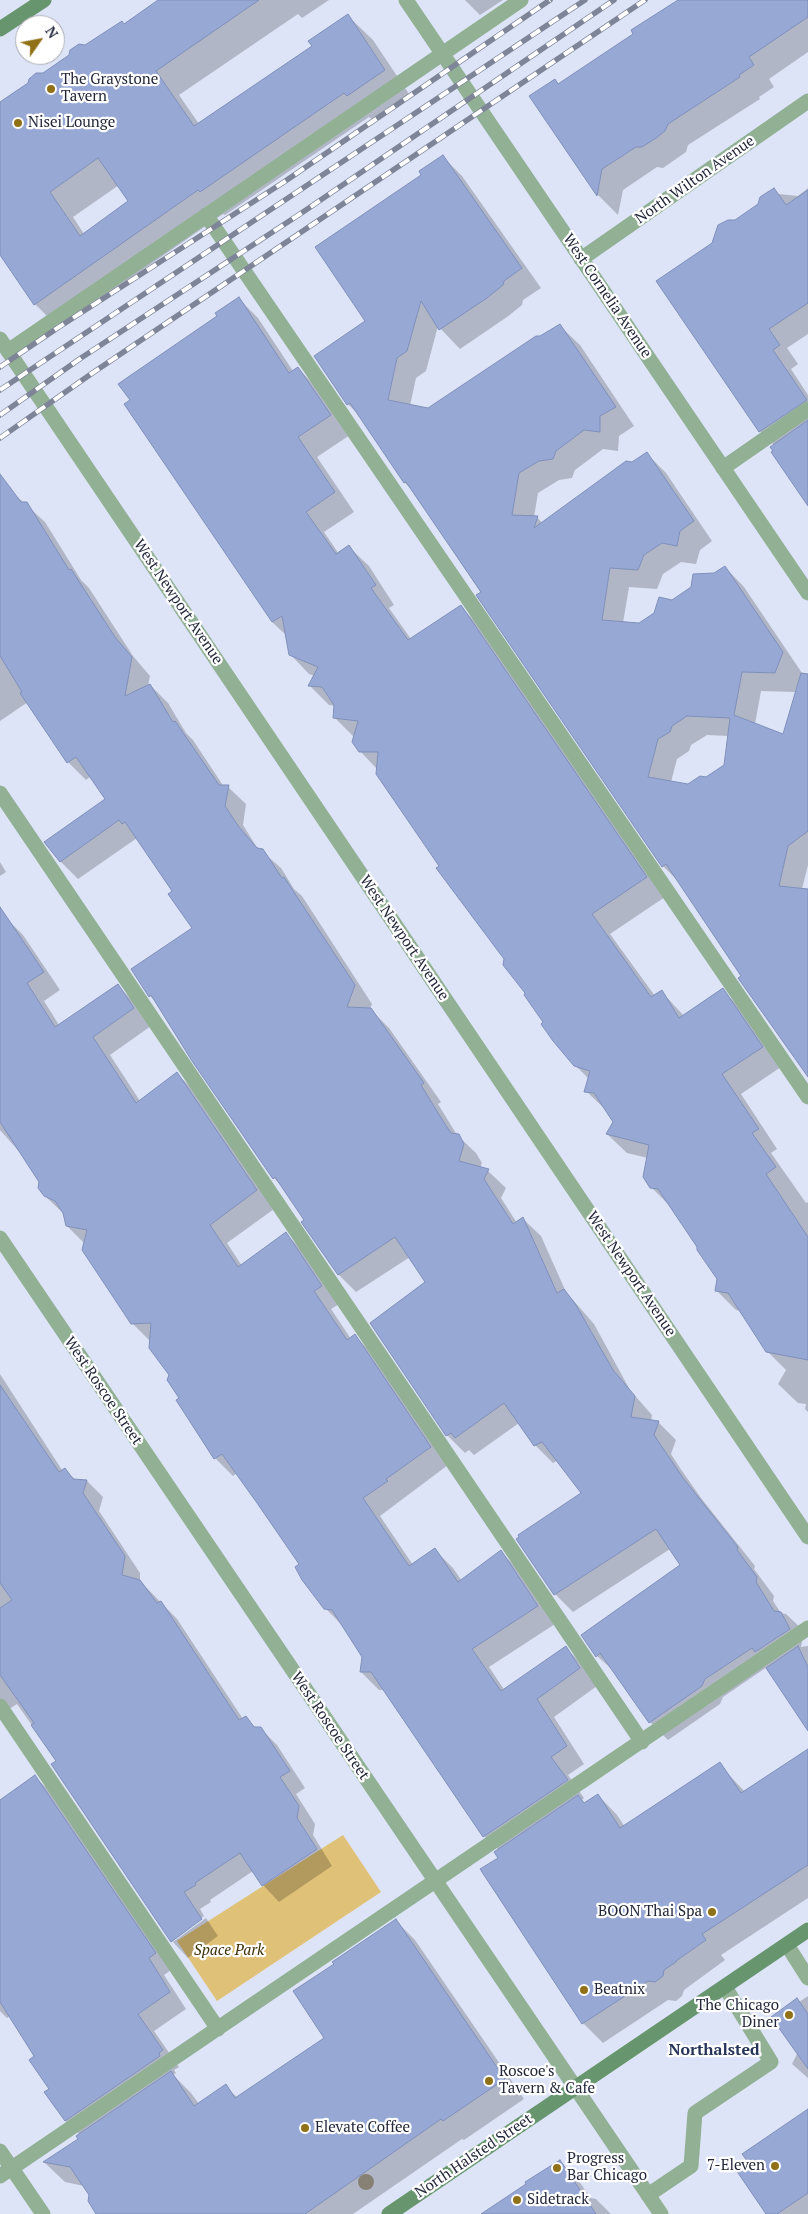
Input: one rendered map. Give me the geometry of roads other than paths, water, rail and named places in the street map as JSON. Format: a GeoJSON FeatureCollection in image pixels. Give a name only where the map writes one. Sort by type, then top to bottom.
{"type":"FeatureCollection","features":[{"type":"Feature","properties":{"kind":"main road"},"geometry":{"type":"LineString","coordinates":[[0,29],[44,0]]}},
{"type":"Feature","properties":{"kind":"main road","name":"North Halsted Street"},"geometry":{"type":"LineString","coordinates":[[389,2214],[808,1930]]}},
{"type":"Feature","properties":{"kind":"street","name":"West Cornelia Avenue"},"geometry":{"type":"LineString","coordinates":[[406,0],[808,593]]}},
{"type":"Feature","properties":{"kind":"street"},"geometry":{"type":"LineString","coordinates":[[4,345],[206,215],[521,0]]}},
{"type":"Feature","properties":{"kind":"street","name":"North Wilton Avenue"},"geometry":{"type":"LineString","coordinates":[[581,259],[808,101]]}},
{"type":"Feature","properties":{"kind":"street"},"geometry":{"type":"LineString","coordinates":[[206,215],[808,1097]]}},
{"type":"Feature","properties":{"kind":"street","name":"West Newport Avenue"},"geometry":{"type":"LineString","coordinates":[[4,345],[808,1537]]}},
{"type":"Feature","properties":{"kind":"street"},"geometry":{"type":"LineString","coordinates":[[723,468],[808,409]]}},
{"type":"Feature","properties":{"kind":"street"},"geometry":{"type":"LineString","coordinates":[[0,793],[642,1742]]}},
{"type":"Feature","properties":{"kind":"street","name":"West Roscoe Street"},"geometry":{"type":"LineString","coordinates":[[0,1238],[661,2214]]}},
{"type":"Feature","properties":{"kind":"street"},"geometry":{"type":"LineString","coordinates":[[6,2172],[808,1628]]}},
{"type":"Feature","properties":{"kind":"street"},"geometry":{"type":"LineString","coordinates":[[0,1706],[218,2029]]}},
{"type":"Feature","properties":{"kind":"street"},"geometry":{"type":"LineString","coordinates":[[787,1945],[808,1978]]}},
{"type":"Feature","properties":{"kind":"street"},"geometry":{"type":"LineString","coordinates":[[648,2195],[691,2166],[695,2113],[771,2062],[725,1986]]}},
{"type":"Feature","properties":{"kind":"street"},"geometry":{"type":"LineString","coordinates":[[0,2150],[6,2172],[43,2214]]}},
{"type":"Feature","properties":{"kind":"railway"},"geometry":{"type":"LineString","coordinates":[[0,367],[284,182],[550,0]]}},
{"type":"Feature","properties":{"kind":"railway"},"geometry":{"type":"LineString","coordinates":[[0,390],[585,0]]}},
{"type":"Feature","properties":{"kind":"railway"},"geometry":{"type":"LineString","coordinates":[[0,415],[81,358],[303,212],[614,0]]}},
{"type":"Feature","properties":{"kind":"railway"},"geometry":{"type":"LineString","coordinates":[[0,438],[91,374],[645,0]]}},
{"type":"Feature","properties":{"kind":"place","name":"The Graystone Tavern"},"geometry":{"type":"Point","coordinates":[51,89]}},
{"type":"Feature","properties":{"kind":"place","name":"Nisei Lounge"},"geometry":{"type":"Point","coordinates":[18,123]}},
{"type":"Feature","properties":{"kind":"place","name":"BOON Thai Spa"},"geometry":{"type":"Point","coordinates":[712,1912]}},
{"type":"Feature","properties":{"kind":"place","name":"Beatnix"},"geometry":{"type":"Point","coordinates":[584,1990]}},
{"type":"Feature","properties":{"kind":"place","name":"The Chicago Diner"},"geometry":{"type":"Point","coordinates":[789,2015]}},
{"type":"Feature","properties":{"kind":"place","name":"Roscoe's Tavern & Cafe"},"geometry":{"type":"Point","coordinates":[489,2081]}},
{"type":"Feature","properties":{"kind":"place","name":"Elevate Coffee"},"geometry":{"type":"Point","coordinates":[305,2128]}},
{"type":"Feature","properties":{"kind":"place","name":"7-Eleven"},"geometry":{"type":"Point","coordinates":[775,2166]}},
{"type":"Feature","properties":{"kind":"place","name":"Progress Bar Chicago"},"geometry":{"type":"Point","coordinates":[557,2168]}},
{"type":"Feature","properties":{"kind":"place","name":"Sidetrack"},"geometry":{"type":"Point","coordinates":[517,2200]}},
{"type":"Feature","properties":{"kind":"district","name":"Northalsted"},"geometry":{"type":"Point","coordinates":[714,2050]}},
{"type":"Feature","properties":{"kind":"park label","name":"Space Park"},"geometry":{"type":"Point","coordinates":[229,1951]}}]}
